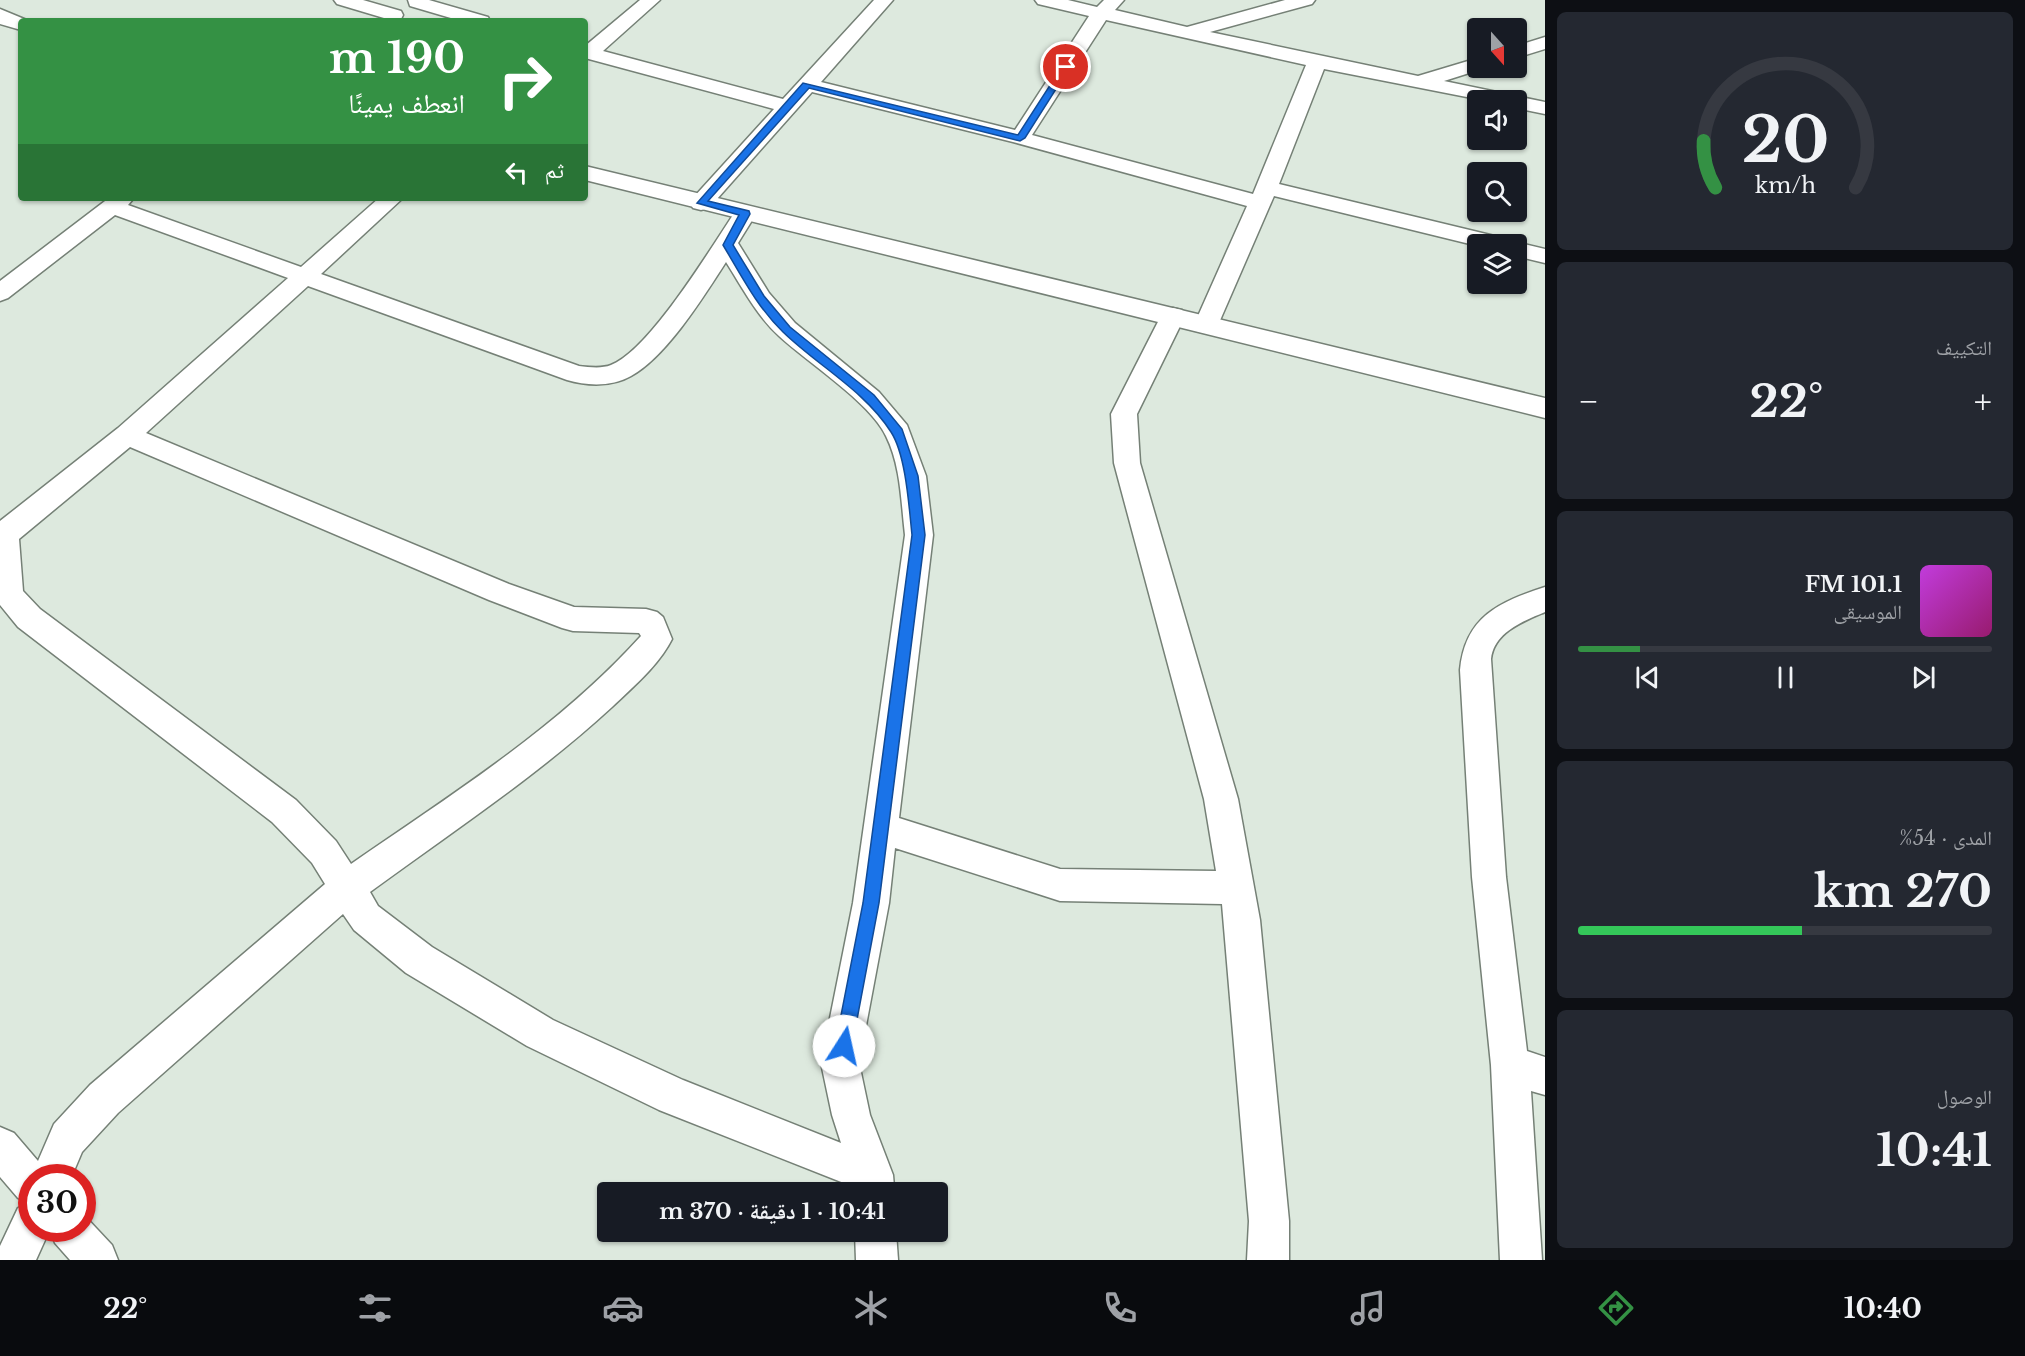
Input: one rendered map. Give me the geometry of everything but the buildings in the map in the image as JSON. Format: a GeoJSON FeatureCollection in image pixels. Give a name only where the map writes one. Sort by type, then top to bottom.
{"type":"FeatureCollection","features":[{"type":"Feature","properties":{"kind":"street"},"geometry":{"type":"LineString","coordinates":[[343,0],[390,18],[417,1],[471,18]]}},
{"type":"Feature","properties":{"kind":"street"},"geometry":{"type":"LineString","coordinates":[[588,51],[651,0]]}},
{"type":"Feature","properties":{"kind":"street"},"geometry":{"type":"LineString","coordinates":[[702,203],[884,0]]}},
{"type":"Feature","properties":{"kind":"street"},"geometry":{"type":"LineString","coordinates":[[1044,0],[1107,7],[1189,32],[1317,62],[1467,91]]}},
{"type":"Feature","properties":{"kind":"street"},"geometry":{"type":"LineString","coordinates":[[1189,32],[1306,0]]}},
{"type":"Feature","properties":{"kind":"street"},"geometry":{"type":"LineString","coordinates":[[1020,138],[1107,7]]}},
{"type":"Feature","properties":{"kind":"street"},"geometry":{"type":"LineString","coordinates":[[1527,49],[1545,44]]}},
{"type":"Feature","properties":{"kind":"street"},"geometry":{"type":"LineString","coordinates":[[588,52],[788,107]]}},
{"type":"Feature","properties":{"kind":"street"},"geometry":{"type":"LineString","coordinates":[[1206,325],[1263,195],[1317,62]]}},
{"type":"Feature","properties":{"kind":"street"},"geometry":{"type":"LineString","coordinates":[[1422,81],[1467,67]]}},
{"type":"Feature","properties":{"kind":"street"},"geometry":{"type":"LineString","coordinates":[[807,85],[1263,195],[1467,237]]}},
{"type":"Feature","properties":{"kind":"street"},"geometry":{"type":"LineString","coordinates":[[1527,104],[1545,108]]}},
{"type":"Feature","properties":{"kind":"street"},"geometry":{"type":"LineString","coordinates":[[588,174],[1545,408]]}},
{"type":"Feature","properties":{"kind":"street"},"geometry":{"type":"LineString","coordinates":[[389,201],[127,435],[2,533],[9,595],[29,618],[284,811],[324,852],[366,918],[419,960],[540,1033],[673,1096],[868,1182]]}},
{"type":"Feature","properties":{"kind":"street"},"geometry":{"type":"LineString","coordinates":[[0,293],[118,202],[306,276],[576,374],[603,377],[623,370],[643,356],[728,245],[745,214]]}},
{"type":"Feature","properties":{"kind":"street"},"geometry":{"type":"LineString","coordinates":[[728,245],[759,298],[786,329],[870,398],[898,432],[912,476],[919,535],[871,903],[840,1063],[850,1115],[872,1182]]}},
{"type":"Feature","properties":{"kind":"street"},"geometry":{"type":"LineString","coordinates":[[1527,252],[1545,256]]}},
{"type":"Feature","properties":{"kind":"street"},"geometry":{"type":"LineString","coordinates":[[1173,316],[1124,414],[1127,463],[1221,799],[1237,888],[1242,920],[1267,1198],[1268,1260]]}},
{"type":"Feature","properties":{"kind":"street"},"geometry":{"type":"LineString","coordinates":[[57,1164],[68,1138],[104,1100],[347,888],[556,738],[627,673],[657,639],[652,626],[646,621],[573,619],[499,592],[127,435]]}},
{"type":"Feature","properties":{"kind":"street"},"geometry":{"type":"LineString","coordinates":[[1521,1260],[1528,1070],[1489,877],[1475,670],[1478,646],[1490,628],[1509,615],[1545,599]]}},
{"type":"Feature","properties":{"kind":"street"},"geometry":{"type":"LineString","coordinates":[[880,828],[1060,885],[1237,888]]}},
{"type":"Feature","properties":{"kind":"street"},"geometry":{"type":"LineString","coordinates":[[0,1147],[18,1168]]}},
{"type":"Feature","properties":{"kind":"street"},"geometry":{"type":"LineString","coordinates":[[15,1260],[23,1242]]}},
{"type":"Feature","properties":{"kind":"street"},"geometry":{"type":"LineString","coordinates":[[82,1242],[97,1260]]}},
{"type":"Feature","properties":{"kind":"street"},"geometry":{"type":"LineString","coordinates":[[876,1242],[877,1260]]}},
{"type":"Feature","properties":{"kind":"route"},"geometry":{"type":"LineString","coordinates":[[844,1046],[871,903],[919,535],[912,476],[898,432],[870,398],[786,329],[759,298],[728,245],[745,214],[702,203],[807,85],[1020,138],[1066,67]]}}]}
